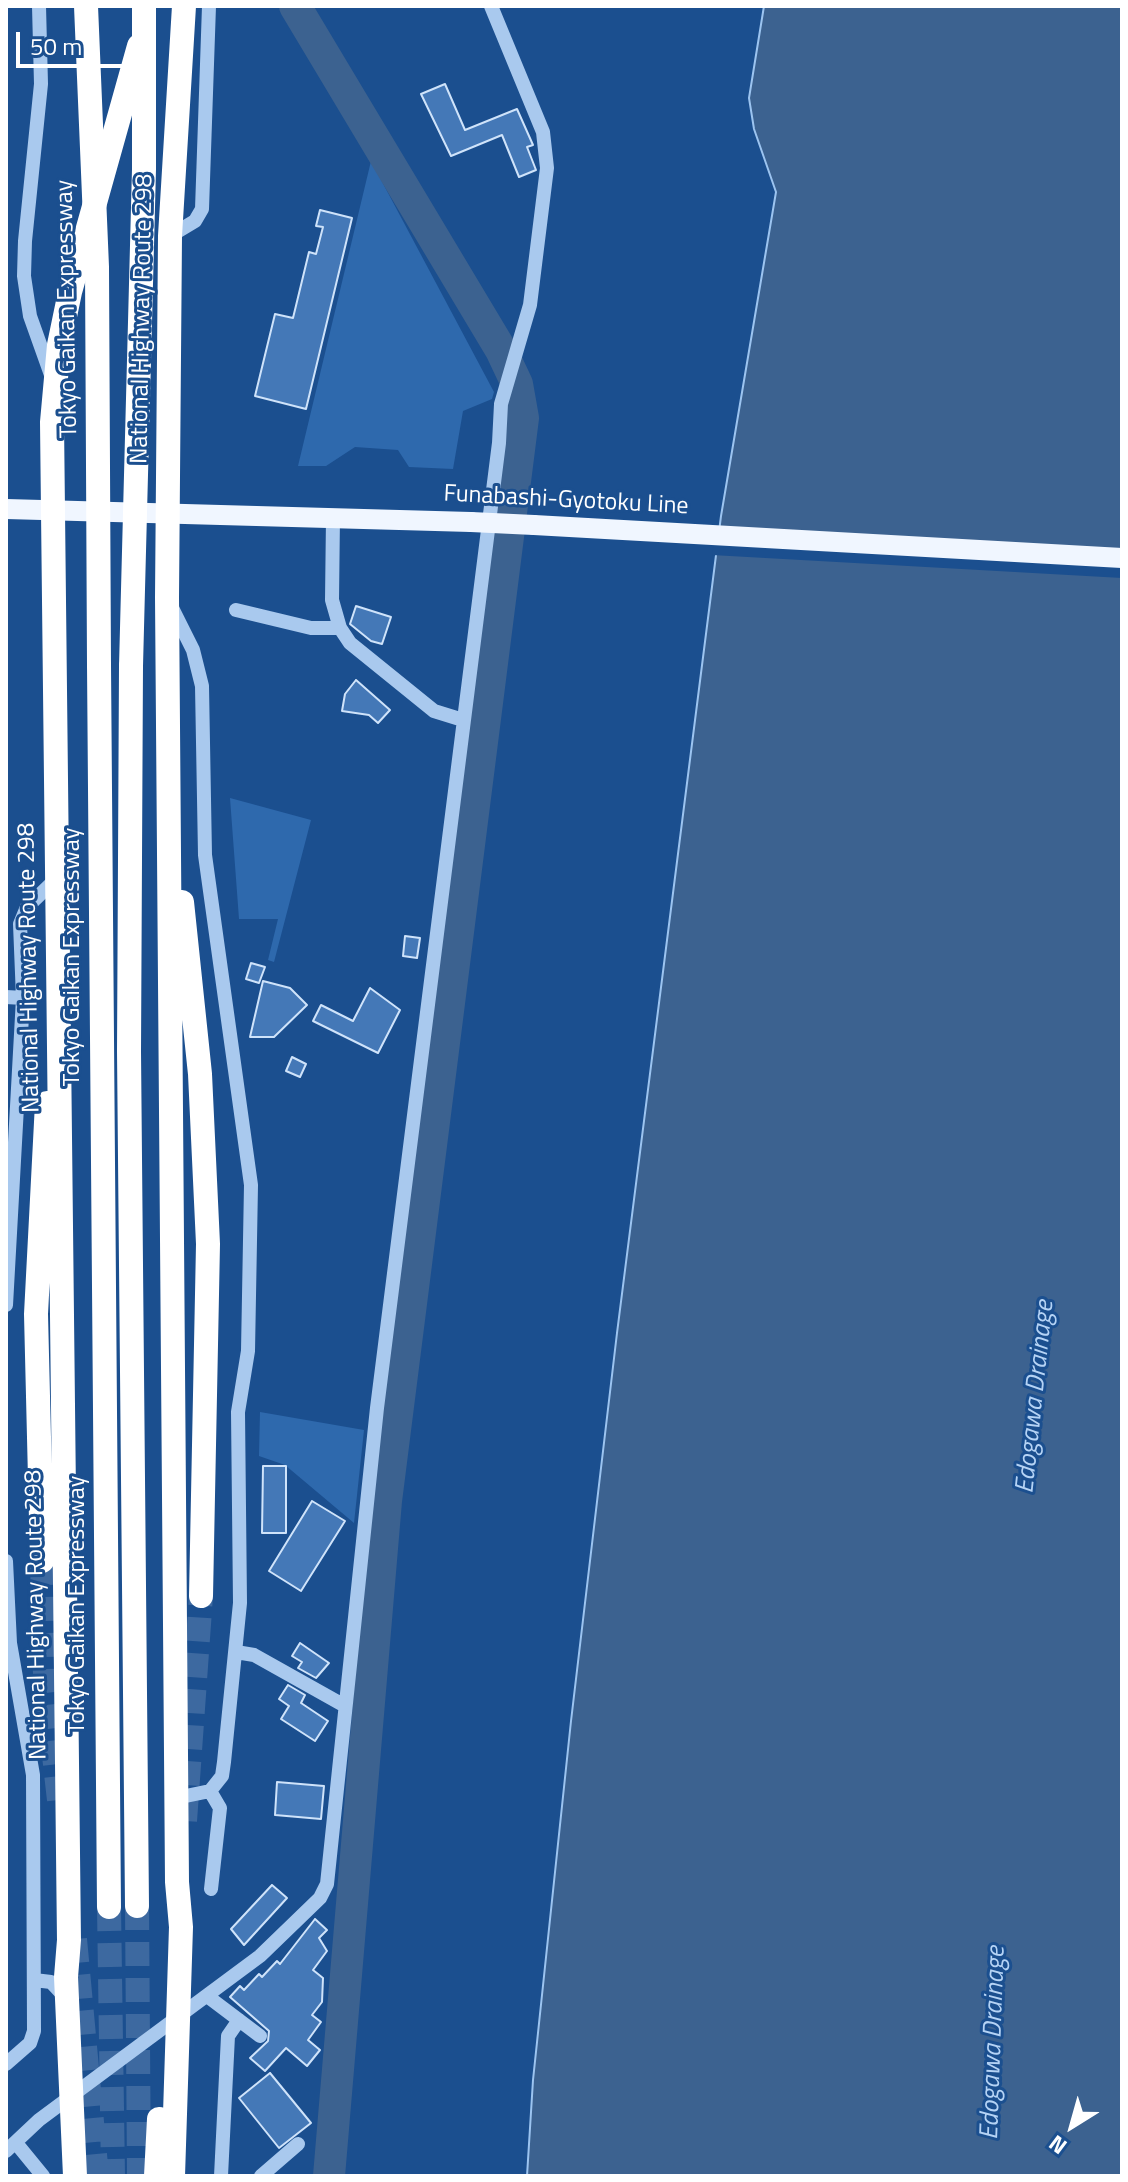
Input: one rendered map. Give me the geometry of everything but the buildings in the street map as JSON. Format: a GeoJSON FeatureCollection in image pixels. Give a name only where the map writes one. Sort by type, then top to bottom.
{"type":"FeatureCollection","features":[{"type":"Feature","properties":{"kind":"highway","name":"Tokyo Gaikan Expressway"},"geometry":{"type":"LineString","coordinates":[[86,6],[97,267],[109,1907]]}},
{"type":"Feature","properties":{"kind":"highway","name":"National Highway Route 298"},"geometry":{"type":"LineString","coordinates":[[91,2176],[67,2001],[69,1940],[60,980],[51,509],[55,387],[70,292],[127,94],[146,6]]}},
{"type":"Feature","properties":{"kind":"highway"},"geometry":{"type":"LineString","coordinates":[[137,1906],[129,1066],[131,666],[146,6]]}},
{"type":"Feature","properties":{"kind":"highway","name":"National Highway Route 298"},"geometry":{"type":"LineString","coordinates":[[156,2176],[181,1927],[176,1798],[167,597],[170,236],[184,6]]}},
{"type":"Feature","properties":{"kind":"highway"},"geometry":{"type":"LineString","coordinates":[[169,801],[193,995],[208,1244],[201,1596]]}},
{"type":"Feature","properties":{"kind":"highway"},"geometry":{"type":"LineString","coordinates":[[42,1561],[36,1314],[38,1231],[60,980]]}},
{"type":"Feature","properties":{"kind":"highway","name":"National Highway Route 298"},"geometry":{"type":"LineString","coordinates":[[69,1940],[78,2091],[75,2176]]}},
{"type":"Feature","properties":{"kind":"highway","name":"National Highway Route 298"},"geometry":{"type":"LineString","coordinates":[[171,2021],[173,2176]]}},
{"type":"Feature","properties":{"kind":"main road","name":"Funabashi-Gyotoku Line"},"geometry":{"type":"LineString","coordinates":[[6,509],[168,511],[471,522],[1122,558]]}},
{"type":"Feature","properties":{"kind":"street"},"geometry":{"type":"LineString","coordinates":[[39,6],[41,84],[24,276],[30,316],[55,387]]}},
{"type":"Feature","properties":{"kind":"street"},"geometry":{"type":"LineString","coordinates":[[170,236],[195,221],[202,209],[209,6]]}},
{"type":"Feature","properties":{"kind":"street"},"geometry":{"type":"LineString","coordinates":[[43,2176],[9,2141],[24,2125],[39,2120],[260,1956],[325,1891],[377,1408],[503,390],[530,305],[545,184],[547,156],[543,132],[491,6]]}},
{"type":"Feature","properties":{"kind":"street"},"geometry":{"type":"LineString","coordinates":[[333,517],[332,600],[340,628],[350,643],[434,711],[463,720]]}},
{"type":"Feature","properties":{"kind":"street"},"geometry":{"type":"LineString","coordinates":[[167,597],[193,650],[202,686],[205,855],[250,1166],[248,1351],[238,1412],[240,1544],[236,1652],[222,1776],[210,1791],[176,1798]]}},
{"type":"Feature","properties":{"kind":"street"},"geometry":{"type":"LineString","coordinates":[[236,610],[311,628],[340,628]]}},
{"type":"Feature","properties":{"kind":"street"},"geometry":{"type":"LineString","coordinates":[[6,1305],[23,998],[22,915],[56,879]]}},
{"type":"Feature","properties":{"kind":"street"},"geometry":{"type":"LineString","coordinates":[[6,997],[23,998]]}},
{"type":"Feature","properties":{"kind":"street"},"geometry":{"type":"LineString","coordinates":[[6,1561],[10,1643],[33,1775],[34,1980],[34,2031],[23,2051],[6,2064]]}},
{"type":"Feature","properties":{"kind":"street"},"geometry":{"type":"LineString","coordinates":[[236,1652],[254,1655],[345,1706]]}},
{"type":"Feature","properties":{"kind":"street"},"geometry":{"type":"LineString","coordinates":[[210,1791],[220,1808],[211,1889]]}},
{"type":"Feature","properties":{"kind":"street"},"geometry":{"type":"LineString","coordinates":[[34,1980],[51,1982],[67,2001]]}},
{"type":"Feature","properties":{"kind":"street"},"geometry":{"type":"LineString","coordinates":[[207,1996],[260,2036]]}},
{"type":"Feature","properties":{"kind":"street"},"geometry":{"type":"LineString","coordinates":[[221,2176],[228,2036],[239,2020]]}},
{"type":"Feature","properties":{"kind":"street"},"geometry":{"type":"LineString","coordinates":[[266,2174],[298,2144]]}},
{"type":"Feature","properties":{"kind":"shaded area"},"geometry":{"type":"Polygon","coordinates":[[[371,161],[494,392],[492,399],[463,411],[453,469],[409,467],[398,450],[355,447],[326,466],[298,466],[371,161]]]}},
{"type":"Feature","properties":{"kind":"shaded area"},"geometry":{"type":"Polygon","coordinates":[[[230,798],[311,820],[274,962],[268,960],[278,919],[239,919],[230,798]]]}},
{"type":"Feature","properties":{"kind":"shaded area"},"geometry":{"type":"Polygon","coordinates":[[[260,1412],[364,1430],[354,1523],[285,1465],[259,1456],[260,1412]]]}},
{"type":"Feature","properties":{"kind":"water","name":"Edogawa Drainage"},"geometry":{"type":"Polygon","coordinates":[[[764,6],[1122,6],[1122,2176],[527,2176],[533,2080],[571,1721],[617,1333],[721,516],[776,192],[754,129],[749,98],[764,6]]]}},
{"type":"Feature","properties":{"kind":"pier"},"geometry":{"type":"Polygon","coordinates":[[[716,526],[1122,549],[1122,578],[712,555],[716,526]]]}},
{"type":"Feature","properties":{"kind":"waterway"},"geometry":{"type":"LineString","coordinates":[[295,6],[501,350],[517,384],[523,418],[386,1501],[329,2176]]}},
{"type":"Feature","properties":{"kind":"tunnel"},"geometry":{"type":"LineString","coordinates":[[42,1561],[45,1675],[59,1800]]}},
{"type":"Feature","properties":{"kind":"tunnel"},"geometry":{"type":"LineString","coordinates":[[185,1821],[201,1596]]}},
{"type":"Feature","properties":{"kind":"tunnel"},"geometry":{"type":"LineString","coordinates":[[137,1906],[139,2176]]}},
{"type":"Feature","properties":{"kind":"tunnel"},"geometry":{"type":"LineString","coordinates":[[109,1907],[113,2176]]}},
{"type":"Feature","properties":{"kind":"tunnel"},"geometry":{"type":"LineString","coordinates":[[75,1939],[97,2176]]}}]}
